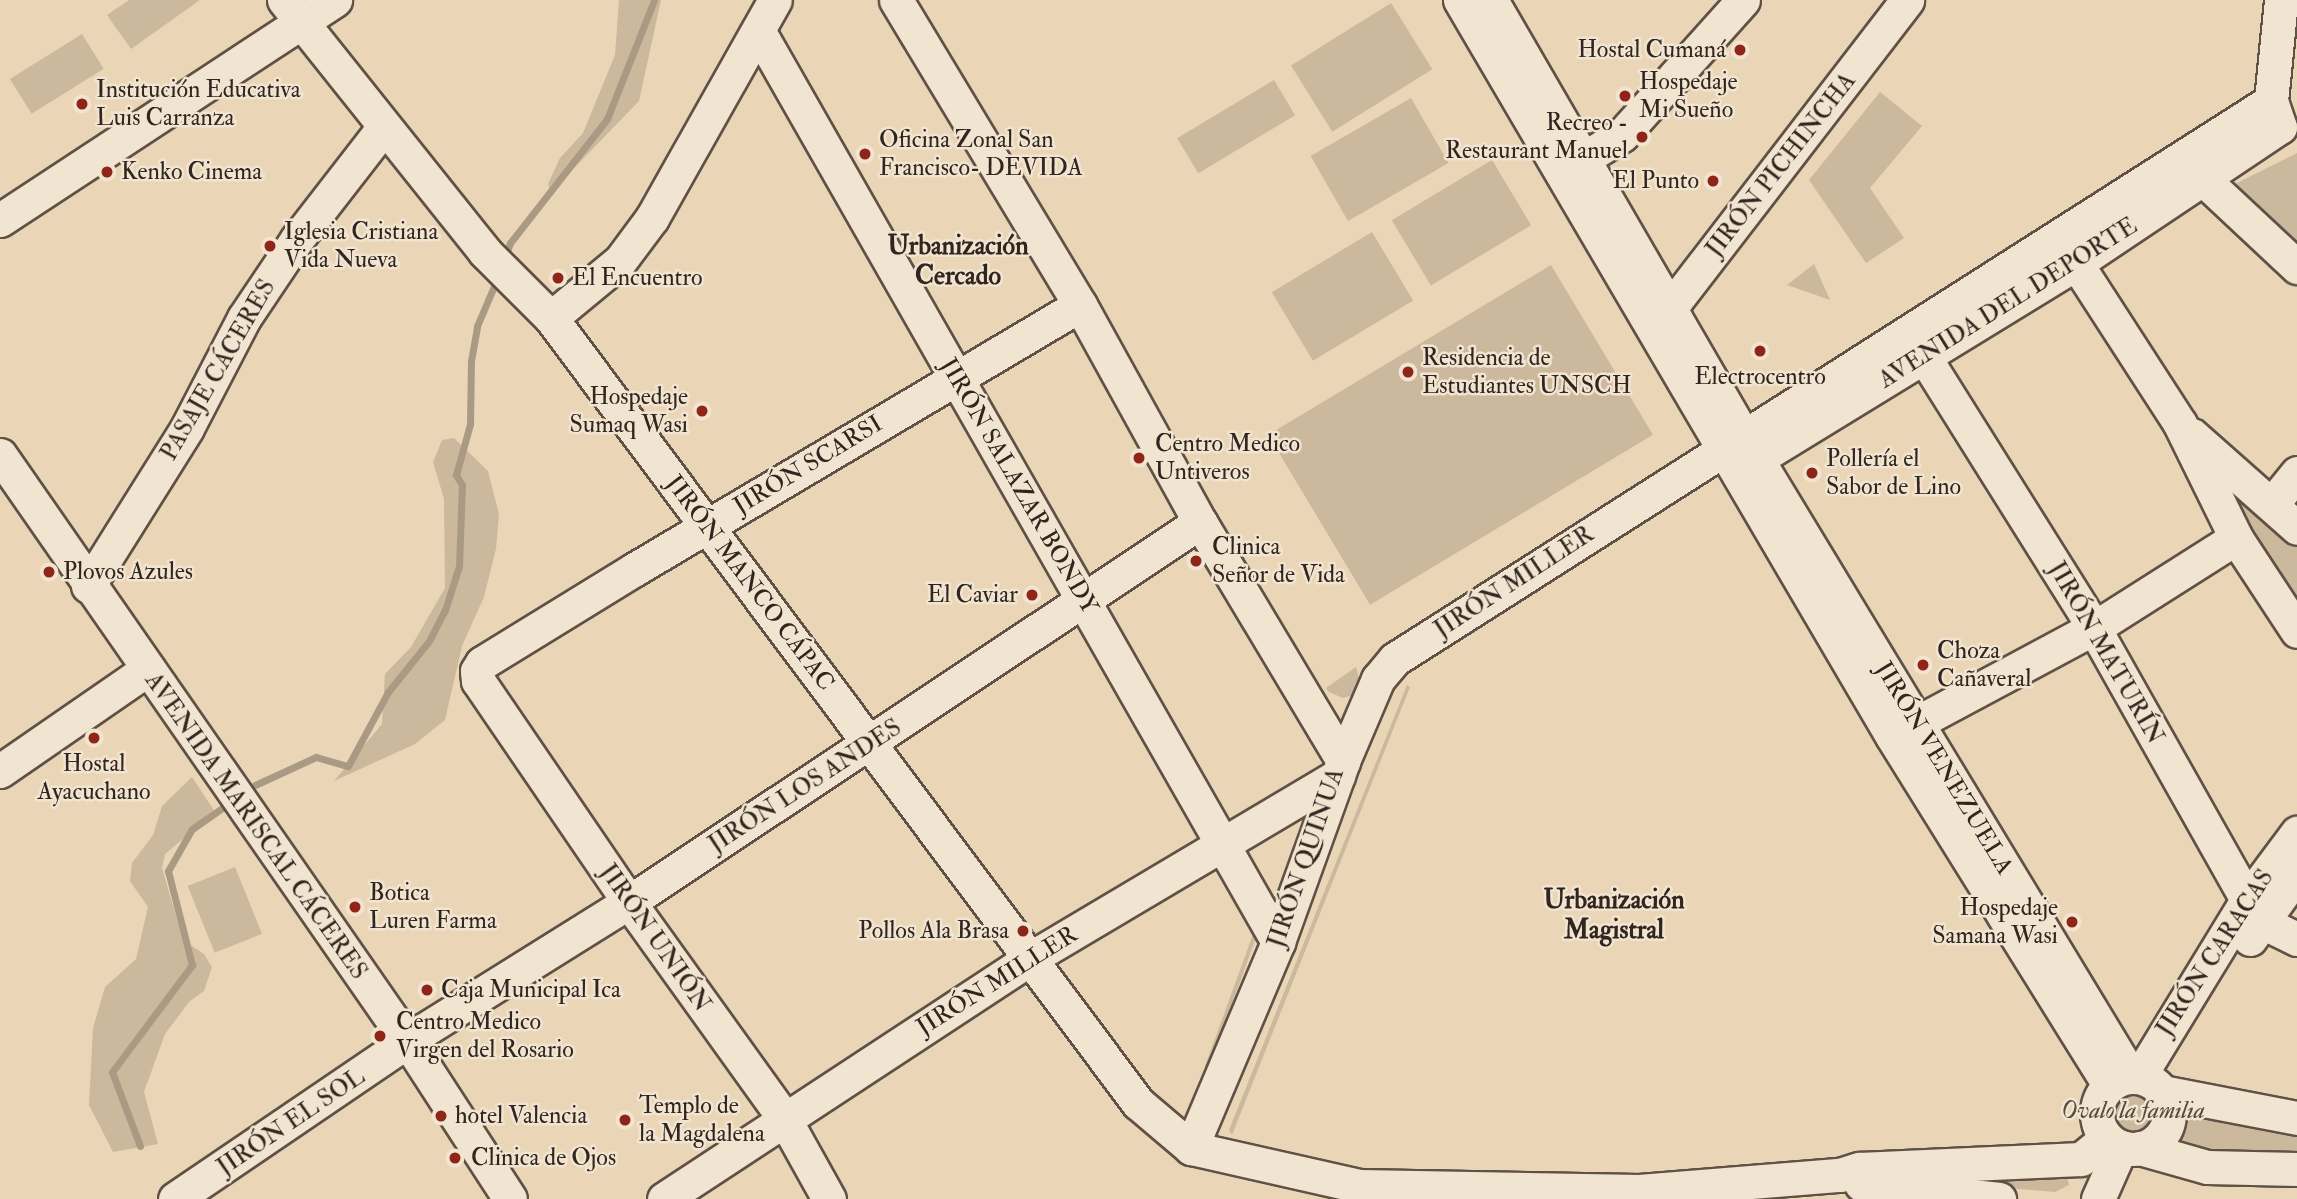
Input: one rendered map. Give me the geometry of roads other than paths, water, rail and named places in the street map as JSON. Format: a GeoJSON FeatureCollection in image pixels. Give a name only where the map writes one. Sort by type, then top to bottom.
{"type":"FeatureCollection","features":[{"type":"Feature","properties":{"kind":"street"},"geometry":{"type":"LineString","coordinates":[[0,220],[293,11],[335,0]]}},
{"type":"Feature","properties":{"kind":"street"},"geometry":{"type":"LineString","coordinates":[[551,318],[620,261],[652,218],[775,0]]}},
{"type":"Feature","properties":{"kind":"street","name":"JIRÓN QUINUA"},"geometry":{"type":"LineString","coordinates":[[896,0],[1080,304],[1200,522],[1304,692],[1340,769],[1278,942],[1191,1148]]}},
{"type":"Feature","properties":{"kind":"street"},"geometry":{"type":"LineString","coordinates":[[1460,0],[1566,156],[1740,453]]}},
{"type":"Feature","properties":{"kind":"street"},"geometry":{"type":"LineString","coordinates":[[1491,0],[1566,156]]}},
{"type":"Feature","properties":{"kind":"street","name":"JIRÓN PICHINCHA"},"geometry":{"type":"LineString","coordinates":[[1662,319],[1907,0]]}},
{"type":"Feature","properties":{"kind":"street"},"geometry":{"type":"LineString","coordinates":[[2275,114],[2281,0]]}},
{"type":"Feature","properties":{"kind":"street"},"geometry":{"type":"LineString","coordinates":[[1566,156],[1603,127],[1725,4]]}},
{"type":"Feature","properties":{"kind":"street","name":"JIRÓN MANCO CÁPAC"},"geometry":{"type":"LineString","coordinates":[[293,11],[383,128],[485,252],[507,277],[551,318],[1138,1103],[1191,1148]]}},
{"type":"Feature","properties":{"kind":"street","name":"JIRÓN SALAZAR BONDY"},"geometry":{"type":"LineString","coordinates":[[759,32],[955,377],[1087,600],[1278,942]]}},
{"type":"Feature","properties":{"kind":"street","name":"AVENIDA DEL DEPORTE"},"geometry":{"type":"LineString","coordinates":[[1740,453],[1923,355],[2078,262],[2203,179],[2275,114]]}},
{"type":"Feature","properties":{"kind":"street","name":"AVENIDA DEL DEPORTE"},"geometry":{"type":"LineString","coordinates":[[1740,453],[2057,235],[2275,114]]}},
{"type":"Feature","properties":{"kind":"street","name":"PASAJE CÁCERES"},"geometry":{"type":"LineString","coordinates":[[88,586],[187,428],[244,318],[297,239],[383,128]]}},
{"type":"Feature","properties":{"kind":"street"},"geometry":{"type":"LineString","coordinates":[[2203,179],[2297,267]]}},
{"type":"Feature","properties":{"kind":"street"},"geometry":{"type":"LineString","coordinates":[[2057,235],[2078,262],[2180,424],[2236,538],[2297,631]]}},
{"type":"Feature","properties":{"kind":"street","name":"JIRÓN SCARSI"},"geometry":{"type":"LineString","coordinates":[[477,680],[482,663],[1080,304]]}},
{"type":"Feature","properties":{"kind":"street","name":"JIRÓN MATURÍN"},"geometry":{"type":"LineString","coordinates":[[1923,355],[2094,628],[2254,911]]}},
{"type":"Feature","properties":{"kind":"street"},"geometry":{"type":"LineString","coordinates":[[2180,424],[2297,528]]}},
{"type":"Feature","properties":{"kind":"street","name":"JIRÓN MILLER"},"geometry":{"type":"LineString","coordinates":[[664,1199],[1031,958],[1223,845],[1340,769],[1378,679],[1395,659],[1740,453]]}},
{"type":"Feature","properties":{"kind":"street","name":"JIRÓN VENEZUELA"},"geometry":{"type":"LineString","coordinates":[[1740,453],[1904,730],[2140,1083]]}},
{"type":"Feature","properties":{"kind":"street","name":"AVENIDA MARISCAL CÁCERES"},"geometry":{"type":"LineString","coordinates":[[0,455],[88,586],[211,756],[510,1199]]}},
{"type":"Feature","properties":{"kind":"street"},"geometry":{"type":"LineString","coordinates":[[2272,504],[2297,473]]}},
{"type":"Feature","properties":{"kind":"street","name":"JIRÓN LOS ANDES"},"geometry":{"type":"LineString","coordinates":[[406,1044],[629,902],[1087,600],[1200,522]]}},
{"type":"Feature","properties":{"kind":"street"},"geometry":{"type":"LineString","coordinates":[[1904,730],[2094,628],[2236,538]]}},
{"type":"Feature","properties":{"kind":"street"},"geometry":{"type":"LineString","coordinates":[[0,771],[148,669]]}},
{"type":"Feature","properties":{"kind":"street","name":"JIRÓN UNIÓN"},"geometry":{"type":"LineString","coordinates":[[477,680],[629,902],[784,1118],[830,1199]]}},
{"type":"Feature","properties":{"kind":"street"},"geometry":{"type":"LineString","coordinates":[[1304,692],[1327,708],[1365,715]]}},
{"type":"Feature","properties":{"kind":"street","name":"JIRÓN CARACAS"},"geometry":{"type":"LineString","coordinates":[[2140,1083],[2254,911],[2297,833]]}},
{"type":"Feature","properties":{"kind":"street","name":"JIRÓN CARACAS"},"geometry":{"type":"LineString","coordinates":[[2254,911],[2297,874]]}},
{"type":"Feature","properties":{"kind":"street"},"geometry":{"type":"LineString","coordinates":[[2254,911],[2297,939]]}},
{"type":"Feature","properties":{"kind":"street","name":"JIRÓN EL SOL"},"geometry":{"type":"LineString","coordinates":[[182,1197],[406,1044]]}},
{"type":"Feature","properties":{"kind":"street"},"geometry":{"type":"LineString","coordinates":[[2297,1118],[2140,1083],[2098,1102],[2097,1115],[2123,1144],[2207,1167],[2297,1169]]}},
{"type":"Feature","properties":{"kind":"street"},"geometry":{"type":"LineString","coordinates":[[1818,1183],[1885,1167],[2081,1160],[2123,1144],[2157,1140],[2168,1124],[2168,1104],[2140,1083]]}},
{"type":"Feature","properties":{"kind":"street"},"geometry":{"type":"LineString","coordinates":[[2098,1199],[2123,1144]]}},
{"type":"Feature","properties":{"kind":"street"},"geometry":{"type":"LineString","coordinates":[[1191,1148],[1358,1192],[1631,1195],[1818,1183],[1860,1184],[1999,1199]]}},
{"type":"Feature","properties":{"kind":"waterway"},"geometry":{"type":"LineString","coordinates":[[505,258],[510,243],[607,119],[654,0]]}},
{"type":"Feature","properties":{"kind":"waterway"},"geometry":{"type":"LineString","coordinates":[[255,785],[316,757],[348,766],[388,692],[429,641],[445,610],[459,566],[462,485],[456,475],[470,424],[471,361],[477,326],[497,279]]}},
{"type":"Feature","properties":{"kind":"waterway"},"geometry":{"type":"LineString","coordinates":[[140,1146],[112,1072],[192,965],[168,871],[192,829],[231,802]]}},
{"type":"Feature","properties":{"kind":"place","name":"Hostal Cumaná"},"geometry":{"type":"Point","coordinates":[1740,50]}},
{"type":"Feature","properties":{"kind":"place","name":"Hospedaje Mi Sueño"},"geometry":{"type":"Point","coordinates":[1625,96]}},
{"type":"Feature","properties":{"kind":"place","name":"Institución Educativa Luis Carranza"},"geometry":{"type":"Point","coordinates":[82,104]}},
{"type":"Feature","properties":{"kind":"place","name":"Recreo - Restaurant Manuel"},"geometry":{"type":"Point","coordinates":[1642,137]}},
{"type":"Feature","properties":{"kind":"place","name":"Oficina Zonal San Francisco- DEVIDA"},"geometry":{"type":"Point","coordinates":[865,154]}},
{"type":"Feature","properties":{"kind":"place","name":"Kenko Cinema"},"geometry":{"type":"Point","coordinates":[107,172]}},
{"type":"Feature","properties":{"kind":"place","name":"El Punto"},"geometry":{"type":"Point","coordinates":[1713,181]}},
{"type":"Feature","properties":{"kind":"place","name":"Iglesia Cristiana Vida Nueva"},"geometry":{"type":"Point","coordinates":[270,246]}},
{"type":"Feature","properties":{"kind":"place","name":"El Encuentro"},"geometry":{"type":"Point","coordinates":[558,278]}},
{"type":"Feature","properties":{"kind":"place","name":"Electrocentro"},"geometry":{"type":"Point","coordinates":[1760,351]}},
{"type":"Feature","properties":{"kind":"place","name":"Residencia de Estudiantes UNSCH"},"geometry":{"type":"Point","coordinates":[1408,372]}},
{"type":"Feature","properties":{"kind":"place","name":"Hospedaje Sumaq Wasi"},"geometry":{"type":"Point","coordinates":[702,411]}},
{"type":"Feature","properties":{"kind":"place","name":"Centro Medico Untiveros"},"geometry":{"type":"Point","coordinates":[1139,458]}},
{"type":"Feature","properties":{"kind":"place","name":"Pollería el Sabor de Lino"},"geometry":{"type":"Point","coordinates":[1812,473]}},
{"type":"Feature","properties":{"kind":"place","name":"Clinica Señor de Vida"},"geometry":{"type":"Point","coordinates":[1196,561]}},
{"type":"Feature","properties":{"kind":"place","name":"Plovos Azules"},"geometry":{"type":"Point","coordinates":[49,572]}},
{"type":"Feature","properties":{"kind":"place","name":"El Caviar"},"geometry":{"type":"Point","coordinates":[1032,595]}},
{"type":"Feature","properties":{"kind":"place","name":"Choza Cañaveral"},"geometry":{"type":"Point","coordinates":[1923,665]}},
{"type":"Feature","properties":{"kind":"place","name":"Hostal Ayacuchano"},"geometry":{"type":"Point","coordinates":[94,738]}},
{"type":"Feature","properties":{"kind":"place","name":"Botica Luren Farma"},"geometry":{"type":"Point","coordinates":[355,907]}},
{"type":"Feature","properties":{"kind":"place","name":"Hospedaje Samana Wasi"},"geometry":{"type":"Point","coordinates":[2072,922]}},
{"type":"Feature","properties":{"kind":"place","name":"Pollos Ala Brasa"},"geometry":{"type":"Point","coordinates":[1023,931]}},
{"type":"Feature","properties":{"kind":"place","name":"Caja Municipal Ica"},"geometry":{"type":"Point","coordinates":[427,990]}},
{"type":"Feature","properties":{"kind":"place","name":"Centro Medico Virgen del Rosario"},"geometry":{"type":"Point","coordinates":[380,1036]}},
{"type":"Feature","properties":{"kind":"place","name":"hotel Valencia"},"geometry":{"type":"Point","coordinates":[441,1116]}},
{"type":"Feature","properties":{"kind":"place","name":"Templo de la Magdalena"},"geometry":{"type":"Point","coordinates":[625,1120]}},
{"type":"Feature","properties":{"kind":"place","name":"Clinica de Ojos"},"geometry":{"type":"Point","coordinates":[455,1158]}},
{"type":"Feature","properties":{"kind":"district","name":"Urbanización Cercado"},"geometry":{"type":"Point","coordinates":[958,262]}},
{"type":"Feature","properties":{"kind":"district","name":"Urbanización Magistral"},"geometry":{"type":"Point","coordinates":[1614,916]}},
{"type":"Feature","properties":{"kind":"park label","name":"Ovalo la familia"},"geometry":{"type":"Point","coordinates":[2133,1111]}}]}
